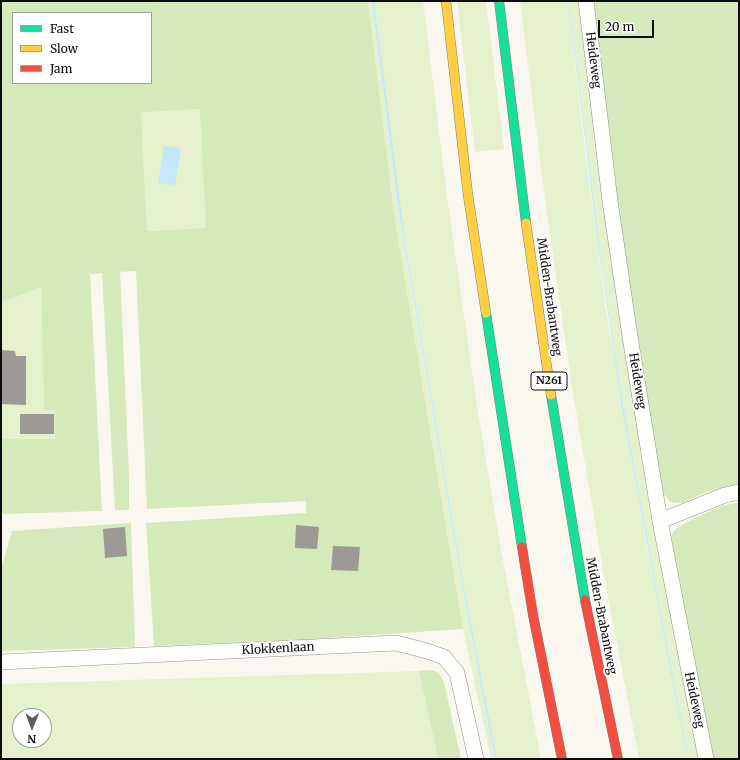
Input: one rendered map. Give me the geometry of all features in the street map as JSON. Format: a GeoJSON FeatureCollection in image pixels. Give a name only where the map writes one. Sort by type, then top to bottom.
{"type":"FeatureCollection","features":[{"type":"Feature","properties":{"kind":"highway"},"geometry":{"type":"LineString","coordinates":[[446,1],[468,195],[504,434],[533,615],[562,759]]}},
{"type":"Feature","properties":{"kind":"highway","name":"Midden-Brabantweg"},"geometry":{"type":"LineString","coordinates":[[499,1],[523,199],[555,422],[586,606],[618,759]]}},
{"type":"Feature","properties":{"kind":"street","name":"Heideweg"},"geometry":{"type":"LineString","coordinates":[[586,1],[611,209],[660,521],[706,759]]}},
{"type":"Feature","properties":{"kind":"street"},"geometry":{"type":"LineString","coordinates":[[660,521],[725,495],[739,492]]}},
{"type":"Feature","properties":{"kind":"street","name":"Klokkenlaan"},"geometry":{"type":"LineString","coordinates":[[1,662],[396,643],[444,657],[457,673],[476,759]]}},
{"type":"Feature","properties":{"kind":"green space"},"geometry":{"type":"Polygon","coordinates":[[[1,1],[368,1],[394,213],[463,629],[295,640],[154,646],[146,523],[306,513],[306,501],[147,509],[136,271],[120,272],[129,476],[129,510],[115,510],[102,273],[90,274],[102,511],[1,514],[1,439],[55,439],[55,410],[44,411],[41,287],[1,302],[1,1]],[[200,109],[141,112],[147,231],[206,228],[200,109]]]}},
{"type":"Feature","properties":{"kind":"green space"},"geometry":{"type":"Polygon","coordinates":[[[368,1],[372,1],[398,207],[415,310],[463,590],[496,759],[491,759],[463,629],[394,213],[368,1]]]}},
{"type":"Feature","properties":{"kind":"green space"},"geometry":{"type":"Polygon","coordinates":[[[374,1],[423,1],[447,196],[475,393],[501,550],[541,759],[497,759],[463,581],[401,214],[374,1]]]}},
{"type":"Feature","properties":{"kind":"green space"},"geometry":{"type":"Polygon","coordinates":[[[457,1],[486,1],[504,149],[475,152],[457,1]]]}},
{"type":"Feature","properties":{"kind":"green space"},"geometry":{"type":"Polygon","coordinates":[[[520,1],[568,1],[606,309],[645,537],[688,759],[639,759],[604,576],[572,386],[546,207],[520,1]]]}},
{"type":"Feature","properties":{"kind":"green space"},"geometry":{"type":"Polygon","coordinates":[[[569,1],[579,1],[594,132],[624,347],[655,535],[699,759],[689,759],[621,392],[603,274],[569,1]]]}},
{"type":"Feature","properties":{"kind":"green space"},"geometry":{"type":"Polygon","coordinates":[[[593,1],[739,1],[739,484],[707,492],[682,503],[670,502],[663,493],[637,339],[617,200],[593,1]]]}},
{"type":"Feature","properties":{"kind":"green space"},"geometry":{"type":"Polygon","coordinates":[[[201,109],[206,228],[147,231],[141,111],[201,109]]]}},
{"type":"Feature","properties":{"kind":"green space"},"geometry":{"type":"Polygon","coordinates":[[[41,286],[44,410],[55,410],[55,440],[1,439],[1,302],[41,286]]]}},
{"type":"Feature","properties":{"kind":"green space"},"geometry":{"type":"Polygon","coordinates":[[[739,502],[739,759],[713,759],[671,537],[678,527],[693,519],[719,507],[739,502]]]}},
{"type":"Feature","properties":{"kind":"green space"},"geometry":{"type":"Polygon","coordinates":[[[131,523],[135,647],[1,651],[1,570],[12,531],[131,523]]]}},
{"type":"Feature","properties":{"kind":"green space"},"geometry":{"type":"Polygon","coordinates":[[[432,670],[439,673],[444,682],[461,759],[438,759],[419,671],[432,670]]]}},
{"type":"Feature","properties":{"kind":"green space"},"geometry":{"type":"Polygon","coordinates":[[[419,671],[438,759],[1,759],[1,684],[419,671]]]}},
{"type":"Feature","properties":{"kind":"water"},"geometry":{"type":"Polygon","coordinates":[[[372,1],[374,1],[405,240],[463,581],[497,759],[495,758],[463,590],[398,207],[372,1]]]}},
{"type":"Feature","properties":{"kind":"water"},"geometry":{"type":"Polygon","coordinates":[[[568,1],[603,274],[621,392],[689,759],[669,664],[621,402],[598,245],[568,1]]]}},
{"type":"Feature","properties":{"kind":"water"},"geometry":{"type":"Polygon","coordinates":[[[164,146],[181,148],[175,185],[158,183],[164,146]]]}},
{"type":"Feature","properties":{"kind":"building"},"geometry":{"type":"Polygon","coordinates":[[[1,350],[15,351],[16,356],[26,356],[26,405],[1,404],[1,350]]]}},
{"type":"Feature","properties":{"kind":"building"},"geometry":{"type":"Polygon","coordinates":[[[20,414],[54,414],[54,434],[20,434],[20,414]]]}},
{"type":"Feature","properties":{"kind":"building"},"geometry":{"type":"Polygon","coordinates":[[[296,525],[319,527],[317,549],[295,548],[296,525]]]}},
{"type":"Feature","properties":{"kind":"building"},"geometry":{"type":"Polygon","coordinates":[[[125,527],[127,556],[105,558],[103,529],[125,527]]]}},
{"type":"Feature","properties":{"kind":"building"},"geometry":{"type":"Polygon","coordinates":[[[333,546],[360,547],[358,571],[331,570],[333,546]]]}},
{"type":"Feature","properties":{"kind":"traffic: fast"},"geometry":{"type":"LineString","coordinates":[[499,1],[526,223]]}},
{"type":"Feature","properties":{"kind":"traffic: fast"},"geometry":{"type":"LineString","coordinates":[[486,313],[522,547]]}},
{"type":"Feature","properties":{"kind":"traffic: fast"},"geometry":{"type":"LineString","coordinates":[[551,395],[585,600]]}},
{"type":"Feature","properties":{"kind":"traffic: slow"},"geometry":{"type":"LineString","coordinates":[[446,1],[468,195],[486,313]]}},
{"type":"Feature","properties":{"kind":"traffic: slow"},"geometry":{"type":"LineString","coordinates":[[526,223],[551,395]]}},
{"type":"Feature","properties":{"kind":"traffic: jam"},"geometry":{"type":"LineString","coordinates":[[522,547],[533,615],[562,759]]}},
{"type":"Feature","properties":{"kind":"traffic: jam"},"geometry":{"type":"LineString","coordinates":[[585,600],[618,759]]}}]}
